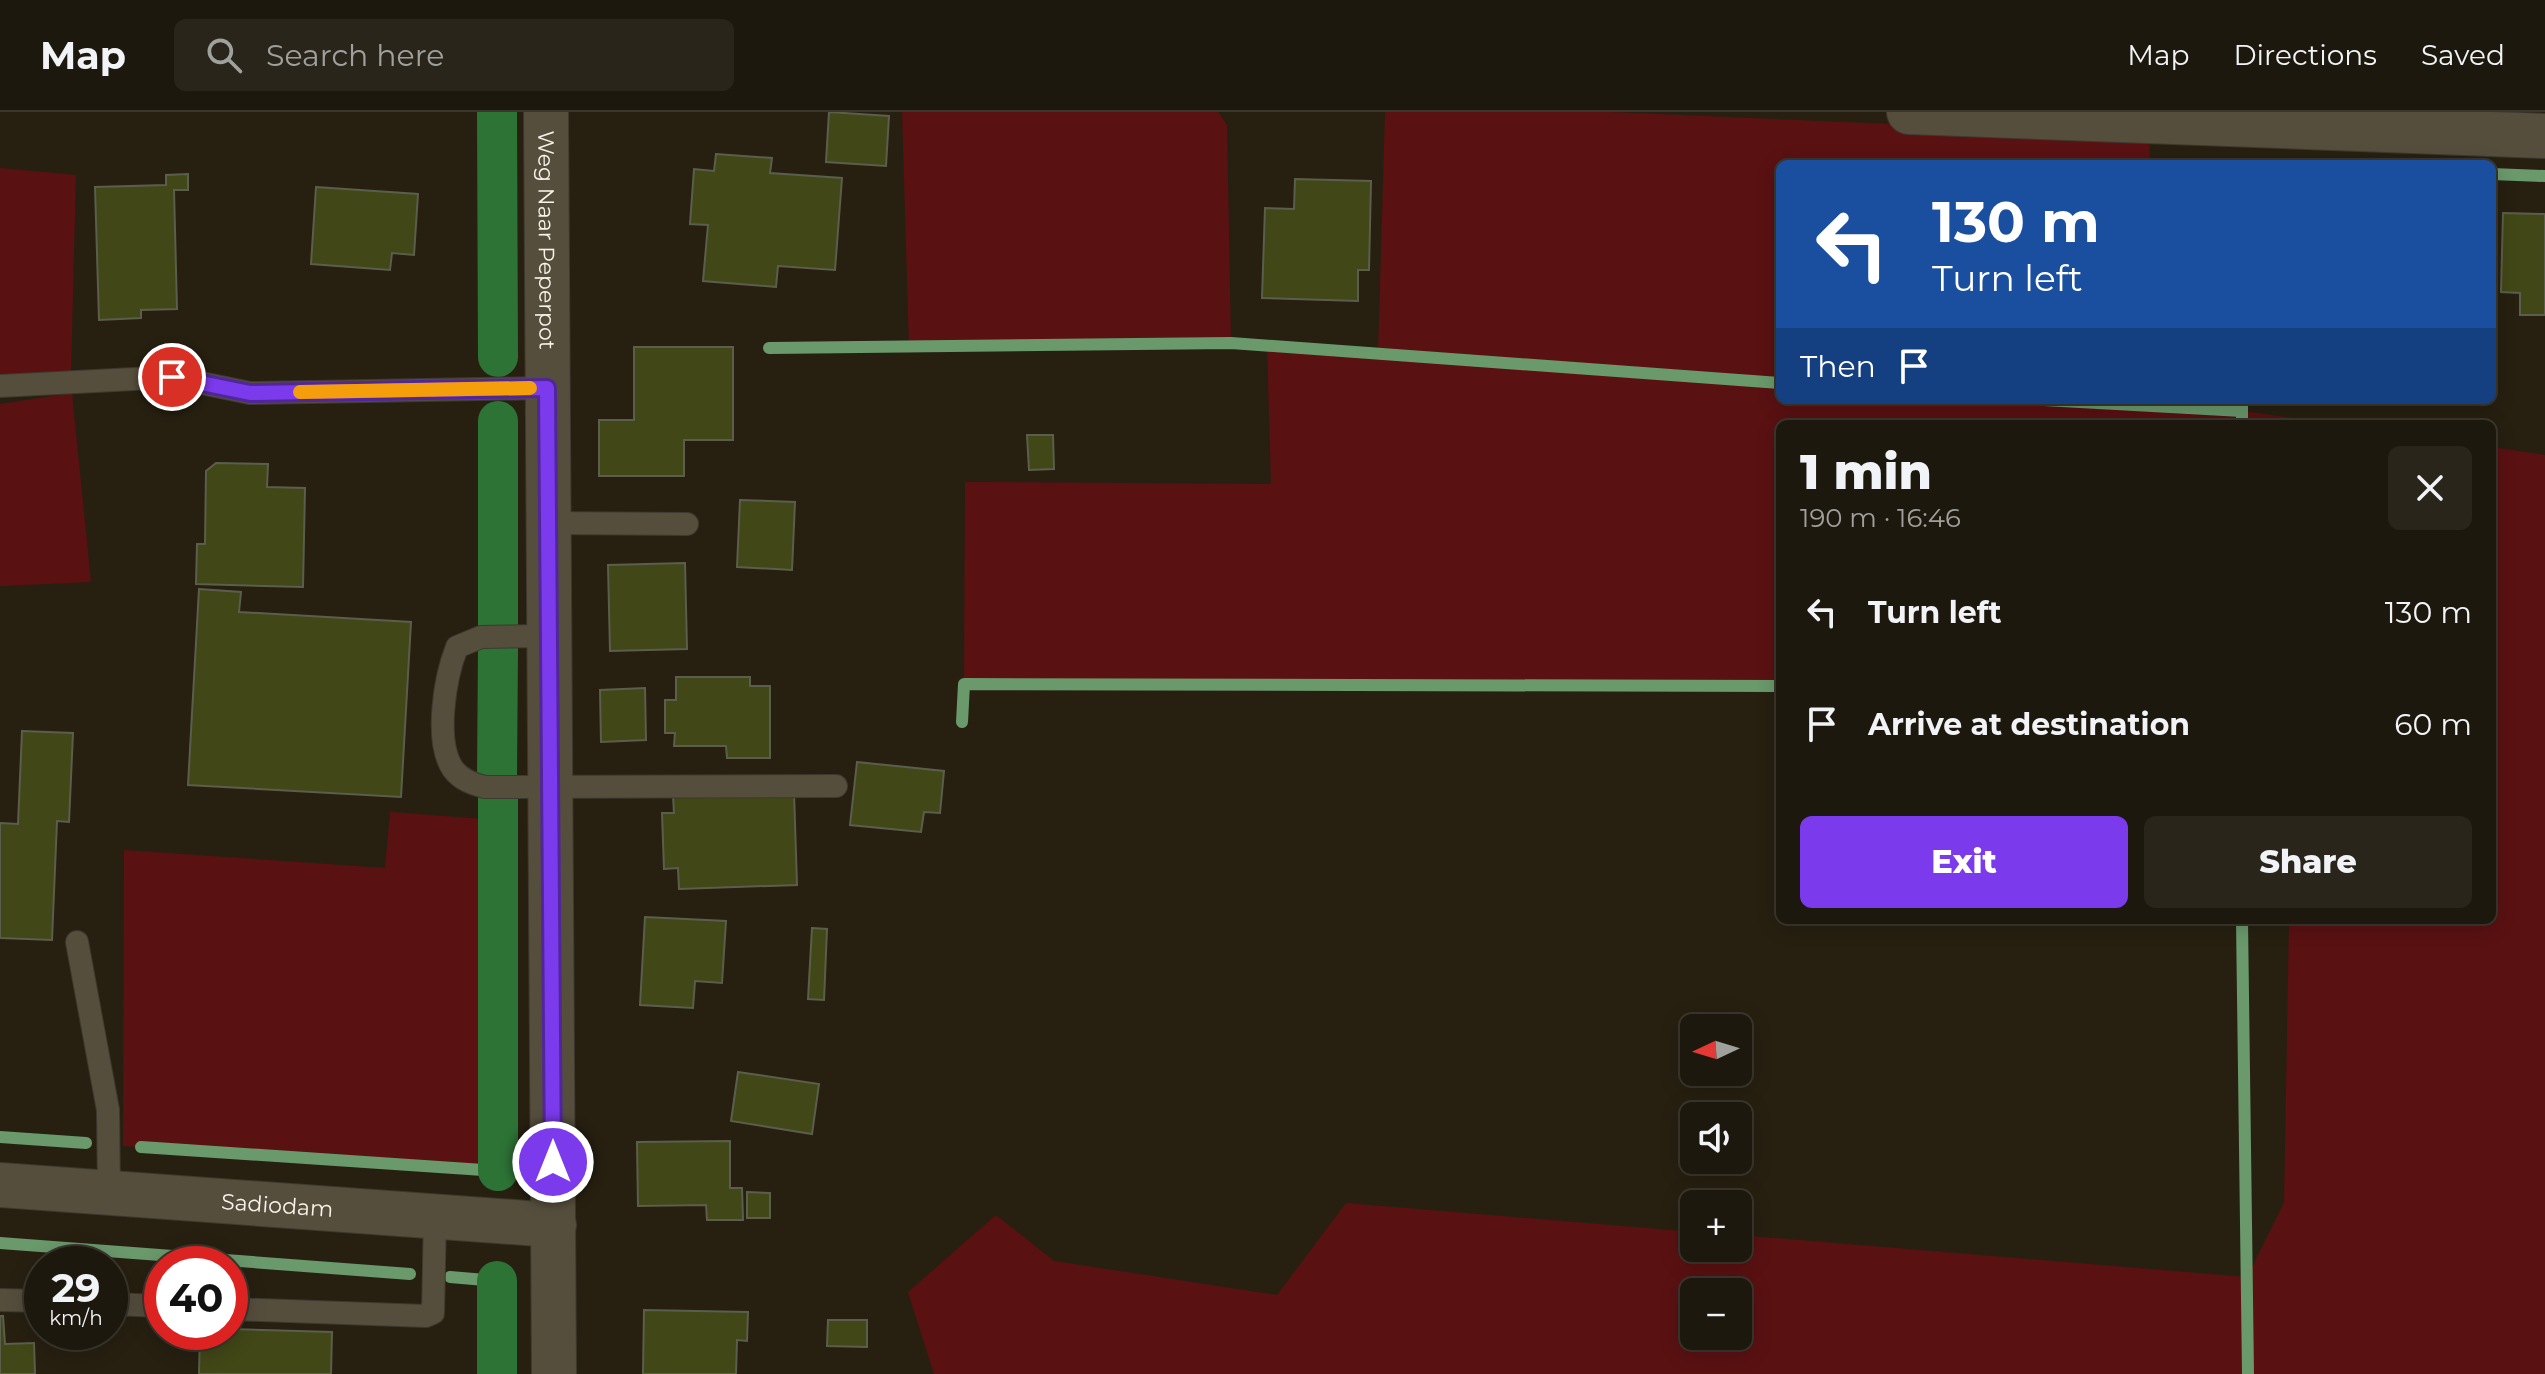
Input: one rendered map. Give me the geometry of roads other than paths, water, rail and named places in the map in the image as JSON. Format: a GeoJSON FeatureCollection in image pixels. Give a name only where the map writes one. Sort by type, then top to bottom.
{"type":"FeatureCollection","features":[{"type":"Feature","properties":{"kind":"street","name":"Weg Naar Peperpot"},"geometry":{"type":"LineString","coordinates":[[546,112],[554,1374]]}},
{"type":"Feature","properties":{"kind":"street"},"geometry":{"type":"LineString","coordinates":[[1909,112],[2543,128]]}},
{"type":"Feature","properties":{"kind":"street","name":"Sadiodam"},"geometry":{"type":"LineString","coordinates":[[0,1185],[554,1225]]}},
{"type":"Feature","properties":{"kind":"lane"},"geometry":{"type":"LineString","coordinates":[[0,386],[172,377],[250,393],[547,388]]}},
{"type":"Feature","properties":{"kind":"lane"},"geometry":{"type":"LineString","coordinates":[[548,523],[687,524]]}},
{"type":"Feature","properties":{"kind":"lane"},"geometry":{"type":"LineString","coordinates":[[549,636],[481,637],[457,647],[448,668],[444,697],[445,743],[454,771],[469,783],[485,787],[836,786]]}},
{"type":"Feature","properties":{"kind":"lane"},"geometry":{"type":"LineString","coordinates":[[77,942],[108,1110],[109,1192]]}},
{"type":"Feature","properties":{"kind":"lane"},"geometry":{"type":"LineString","coordinates":[[248,1310],[426,1316],[433,1313],[435,1216]]}},
{"type":"Feature","properties":{"kind":"lane"},"geometry":{"type":"LineString","coordinates":[[0,1300],[24,1301]]}},
{"type":"Feature","properties":{"kind":"waterway"},"geometry":{"type":"LineString","coordinates":[[497,112],[498,357]]}},
{"type":"Feature","properties":{"kind":"waterway"},"geometry":{"type":"LineString","coordinates":[[2496,174],[2545,176]]}},
{"type":"Feature","properties":{"kind":"waterway"},"geometry":{"type":"LineString","coordinates":[[769,348],[1231,343],[1776,383]]}},
{"type":"Feature","properties":{"kind":"waterway"},"geometry":{"type":"LineString","coordinates":[[2116,404],[2242,411]]}},
{"type":"Feature","properties":{"kind":"waterway"},"geometry":{"type":"LineString","coordinates":[[2242,404],[2242,420]]}},
{"type":"Feature","properties":{"kind":"waterway"},"geometry":{"type":"LineString","coordinates":[[498,421],[498,628]]}},
{"type":"Feature","properties":{"kind":"waterway"},"geometry":{"type":"LineString","coordinates":[[497,777],[498,648]]}},
{"type":"Feature","properties":{"kind":"waterway"},"geometry":{"type":"LineString","coordinates":[[962,722],[964,684],[1776,686]]}},
{"type":"Feature","properties":{"kind":"waterway"},"geometry":{"type":"LineString","coordinates":[[498,797],[498,1171]]}},
{"type":"Feature","properties":{"kind":"waterway"},"geometry":{"type":"LineString","coordinates":[[2242,924],[2248,1374]]}},
{"type":"Feature","properties":{"kind":"waterway"},"geometry":{"type":"LineString","coordinates":[[0,1137],[86,1143]]}},
{"type":"Feature","properties":{"kind":"waterway"},"geometry":{"type":"LineString","coordinates":[[141,1147],[498,1171]]}},
{"type":"Feature","properties":{"kind":"waterway"},"geometry":{"type":"LineString","coordinates":[[0,1243],[410,1274]]}},
{"type":"Feature","properties":{"kind":"waterway"},"geometry":{"type":"LineString","coordinates":[[450,1277],[497,1281]]}},
{"type":"Feature","properties":{"kind":"waterway"},"geometry":{"type":"LineString","coordinates":[[497,1281],[497,1374]]}}]}
